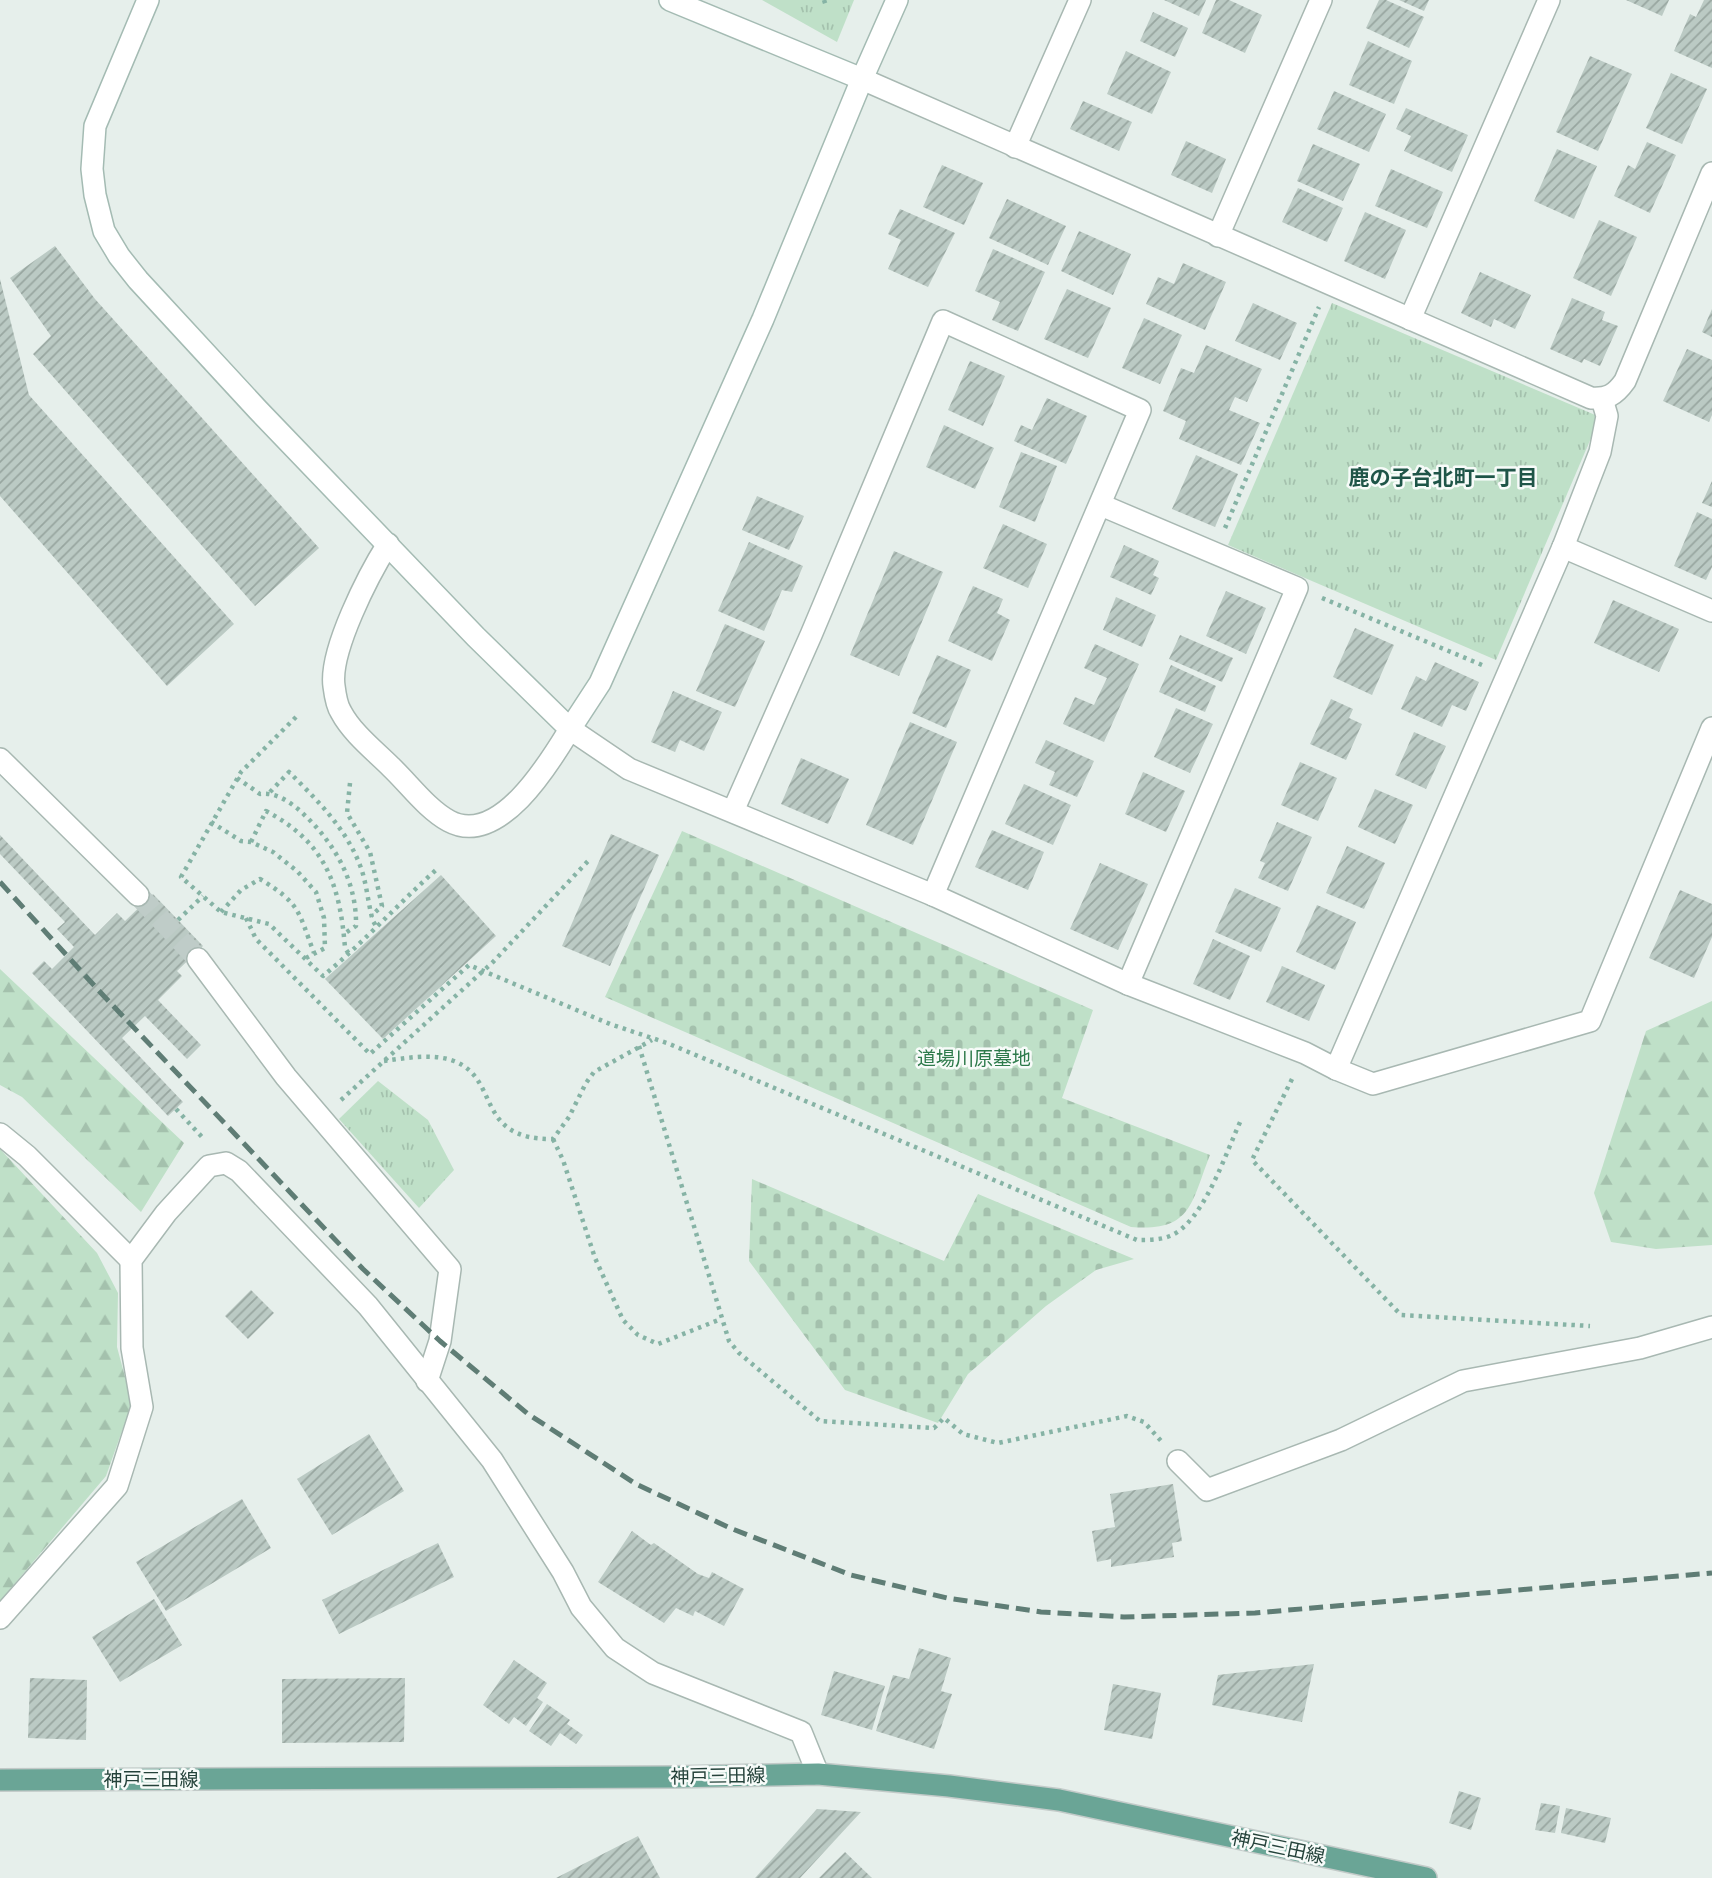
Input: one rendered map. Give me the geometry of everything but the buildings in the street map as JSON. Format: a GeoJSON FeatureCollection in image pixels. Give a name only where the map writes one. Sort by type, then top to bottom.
{"type":"FeatureCollection","features":[{"type":"Feature","properties":{"kind":"main road","name":"神戸三田線"},"geometry":{"type":"LineString","coordinates":[[0,1780],[818,1774],[949,1786],[1059,1800],[1426,1878]]}},
{"type":"Feature","properties":{"kind":"street"},"geometry":{"type":"LineString","coordinates":[[148,0],[95,126],[92,169],[95,195],[104,231],[119,256],[258,410],[476,637],[570,729],[629,769],[933,895],[1128,984],[1304,1053],[1373,1084],[1590,1021],[1712,728]]}},
{"type":"Feature","properties":{"kind":"street"},"geometry":{"type":"LineString","coordinates":[[670,0],[862,79],[1591,398],[1602,399],[1616,393],[1625,381],[1712,173]]}},
{"type":"Feature","properties":{"kind":"street"},"geometry":{"type":"LineString","coordinates":[[388,544],[370,572],[335,663],[334,685],[340,712],[376,752],[449,821],[461,825],[489,821],[518,800],[544,772],[600,683],[763,319],[897,0]]}},
{"type":"Feature","properties":{"kind":"street"},"geometry":{"type":"LineString","coordinates":[[1015,147],[1080,0]]}},
{"type":"Feature","properties":{"kind":"street"},"geometry":{"type":"LineString","coordinates":[[1218,236],[1321,0]]}},
{"type":"Feature","properties":{"kind":"street"},"geometry":{"type":"LineString","coordinates":[[1410,319],[1549,0]]}},
{"type":"Feature","properties":{"kind":"street"},"geometry":{"type":"LineString","coordinates":[[733,811],[811,635],[943,321],[1140,410],[933,895]]}},
{"type":"Feature","properties":{"kind":"street"},"geometry":{"type":"LineString","coordinates":[[1336,1069],[1563,547],[1600,452],[1607,416],[1602,399]]}},
{"type":"Feature","properties":{"kind":"street"},"geometry":{"type":"LineString","coordinates":[[1101,505],[1297,588],[1128,984]]}},
{"type":"Feature","properties":{"kind":"street"},"geometry":{"type":"LineString","coordinates":[[1563,547],[1712,611]]}},
{"type":"Feature","properties":{"kind":"street"},"geometry":{"type":"LineString","coordinates":[[0,759],[138,895]]}},
{"type":"Feature","properties":{"kind":"street"},"geometry":{"type":"LineString","coordinates":[[198,959],[286,1077],[450,1269],[440,1341],[427,1381]]}},
{"type":"Feature","properties":{"kind":"street"},"geometry":{"type":"LineString","coordinates":[[0,1134],[27,1156],[131,1259]]}},
{"type":"Feature","properties":{"kind":"street"},"geometry":{"type":"LineString","coordinates":[[0,1618],[117,1486],[142,1407],[132,1348],[131,1259],[166,1213],[204,1171],[226,1163],[239,1171],[397,1339],[427,1381],[492,1460],[582,1606],[615,1648],[653,1673],[801,1732],[818,1774]]}},
{"type":"Feature","properties":{"kind":"street"},"geometry":{"type":"LineString","coordinates":[[1178,1461],[1207,1490],[1341,1440],[1464,1381],[1640,1348],[1712,1326]]}},
{"type":"Feature","properties":{"kind":"path"},"geometry":{"type":"LineString","coordinates":[[1214,554],[1329,284]]}},
{"type":"Feature","properties":{"kind":"path"},"geometry":{"type":"LineString","coordinates":[[1297,588],[1506,675]]}},
{"type":"Feature","properties":{"kind":"path"},"geometry":{"type":"LineString","coordinates":[[296,718],[237,778],[181,877],[221,912],[270,924],[323,976],[437,869]]}},
{"type":"Feature","properties":{"kind":"path"},"geometry":{"type":"LineString","coordinates":[[237,778],[260,794],[270,792],[289,772],[317,799],[337,823],[360,867],[371,916],[376,926]]}},
{"type":"Feature","properties":{"kind":"path"},"geometry":{"type":"LineString","coordinates":[[350,783],[347,813],[370,852],[382,906],[371,916]]}},
{"type":"Feature","properties":{"kind":"path"},"geometry":{"type":"LineString","coordinates":[[270,792],[292,804],[318,827],[337,852],[356,912],[356,926],[344,934]]}},
{"type":"Feature","properties":{"kind":"path"},"geometry":{"type":"LineString","coordinates":[[251,842],[266,811],[287,822],[308,841],[323,859],[335,884],[341,906],[345,948],[349,954]]}},
{"type":"Feature","properties":{"kind":"path"},"geometry":{"type":"LineString","coordinates":[[211,822],[241,841],[251,842],[273,852],[297,871],[316,892],[324,918],[325,948],[304,959]]}},
{"type":"Feature","properties":{"kind":"path"},"geometry":{"type":"LineString","coordinates":[[322,1118],[482,972],[589,860]]}},
{"type":"Feature","properties":{"kind":"path"},"geometry":{"type":"LineString","coordinates":[[221,912],[241,890],[260,879],[285,895],[300,913],[314,953]]}},
{"type":"Feature","properties":{"kind":"path"},"geometry":{"type":"LineString","coordinates":[[178,920],[203,896]]}},
{"type":"Feature","properties":{"kind":"path"},"geometry":{"type":"LineString","coordinates":[[246,918],[256,939],[369,1054],[469,965],[610,1024],[715,1063],[1137,1240],[1170,1237],[1184,1228],[1206,1197],[1241,1120]]}},
{"type":"Feature","properties":{"kind":"path"},"geometry":{"type":"LineString","coordinates":[[553,1139],[569,1117],[594,1072],[653,1039]]}},
{"type":"Feature","properties":{"kind":"path"},"geometry":{"type":"LineString","coordinates":[[639,1046],[729,1341],[739,1353],[820,1421],[934,1428],[944,1418],[963,1434],[998,1443],[1127,1416],[1144,1422],[1178,1461]]}},
{"type":"Feature","properties":{"kind":"path"},"geometry":{"type":"LineString","coordinates":[[1304,1053],[1252,1160],[1401,1315],[1600,1326]]}},
{"type":"Feature","properties":{"kind":"path"},"geometry":{"type":"LineString","coordinates":[[382,1061],[419,1057],[454,1061],[466,1068],[475,1078],[496,1117],[504,1126],[533,1139],[553,1139]]}},
{"type":"Feature","properties":{"kind":"path"},"geometry":{"type":"LineString","coordinates":[[176,1108],[203,1139],[204,1171]]}},
{"type":"Feature","properties":{"kind":"path"},"geometry":{"type":"LineString","coordinates":[[553,1139],[563,1160],[595,1258],[623,1320],[638,1335],[658,1344],[722,1319]]}},
{"type":"Feature","properties":{"kind":"green space"},"geometry":{"type":"Polygon","coordinates":[[[762,0],[854,0],[837,42],[762,0]]]}},
{"type":"Feature","properties":{"kind":"green space"},"geometry":{"type":"Polygon","coordinates":[[[1332,303],[1600,417],[1496,660],[1228,545],[1332,303]]]}},
{"type":"Feature","properties":{"kind":"green space","name":"道場川原墓地"},"geometry":{"type":"Polygon","coordinates":[[[682,831],[1093,1010],[1062,1098],[1210,1155],[1193,1200],[1186,1211],[1166,1225],[1131,1227],[605,997],[682,831]]]}},
{"type":"Feature","properties":{"kind":"green space"},"geometry":{"type":"Polygon","coordinates":[[[0,969],[184,1143],[141,1212],[22,1097],[0,1085],[0,969]]]}},
{"type":"Feature","properties":{"kind":"green space"},"geometry":{"type":"Polygon","coordinates":[[[1712,1001],[1712,1245],[1656,1249],[1611,1242],[1594,1193],[1646,1031],[1712,1001]]]}},
{"type":"Feature","properties":{"kind":"green space"},"geometry":{"type":"Polygon","coordinates":[[[378,1081],[428,1120],[454,1170],[419,1208],[339,1119],[378,1081]]]}},
{"type":"Feature","properties":{"kind":"green space"},"geometry":{"type":"Polygon","coordinates":[[[0,1149],[97,1253],[118,1293],[117,1347],[132,1403],[106,1476],[0,1601],[0,1149]]]}},
{"type":"Feature","properties":{"kind":"green space"},"geometry":{"type":"Polygon","coordinates":[[[752,1179],[944,1261],[978,1194],[1134,1259],[1096,1270],[1046,1306],[968,1374],[938,1423],[845,1390],[749,1261],[752,1179]]]}},
{"type":"Feature","properties":{"kind":"tunnel"},"geometry":{"type":"LineString","coordinates":[[138,895],[198,959]]}},
{"type":"Feature","properties":{"kind":"railway"},"geometry":{"type":"LineString","coordinates":[[0,882],[101,993],[363,1269],[440,1341],[528,1414],[636,1484],[730,1528],[851,1575],[947,1598],[1041,1612],[1124,1617],[1255,1613],[1712,1573]]}},
{"type":"Feature","properties":{"kind":"district","name":"鹿の子台北町一丁目"},"geometry":{"type":"Point","coordinates":[1443,477]}}]}
